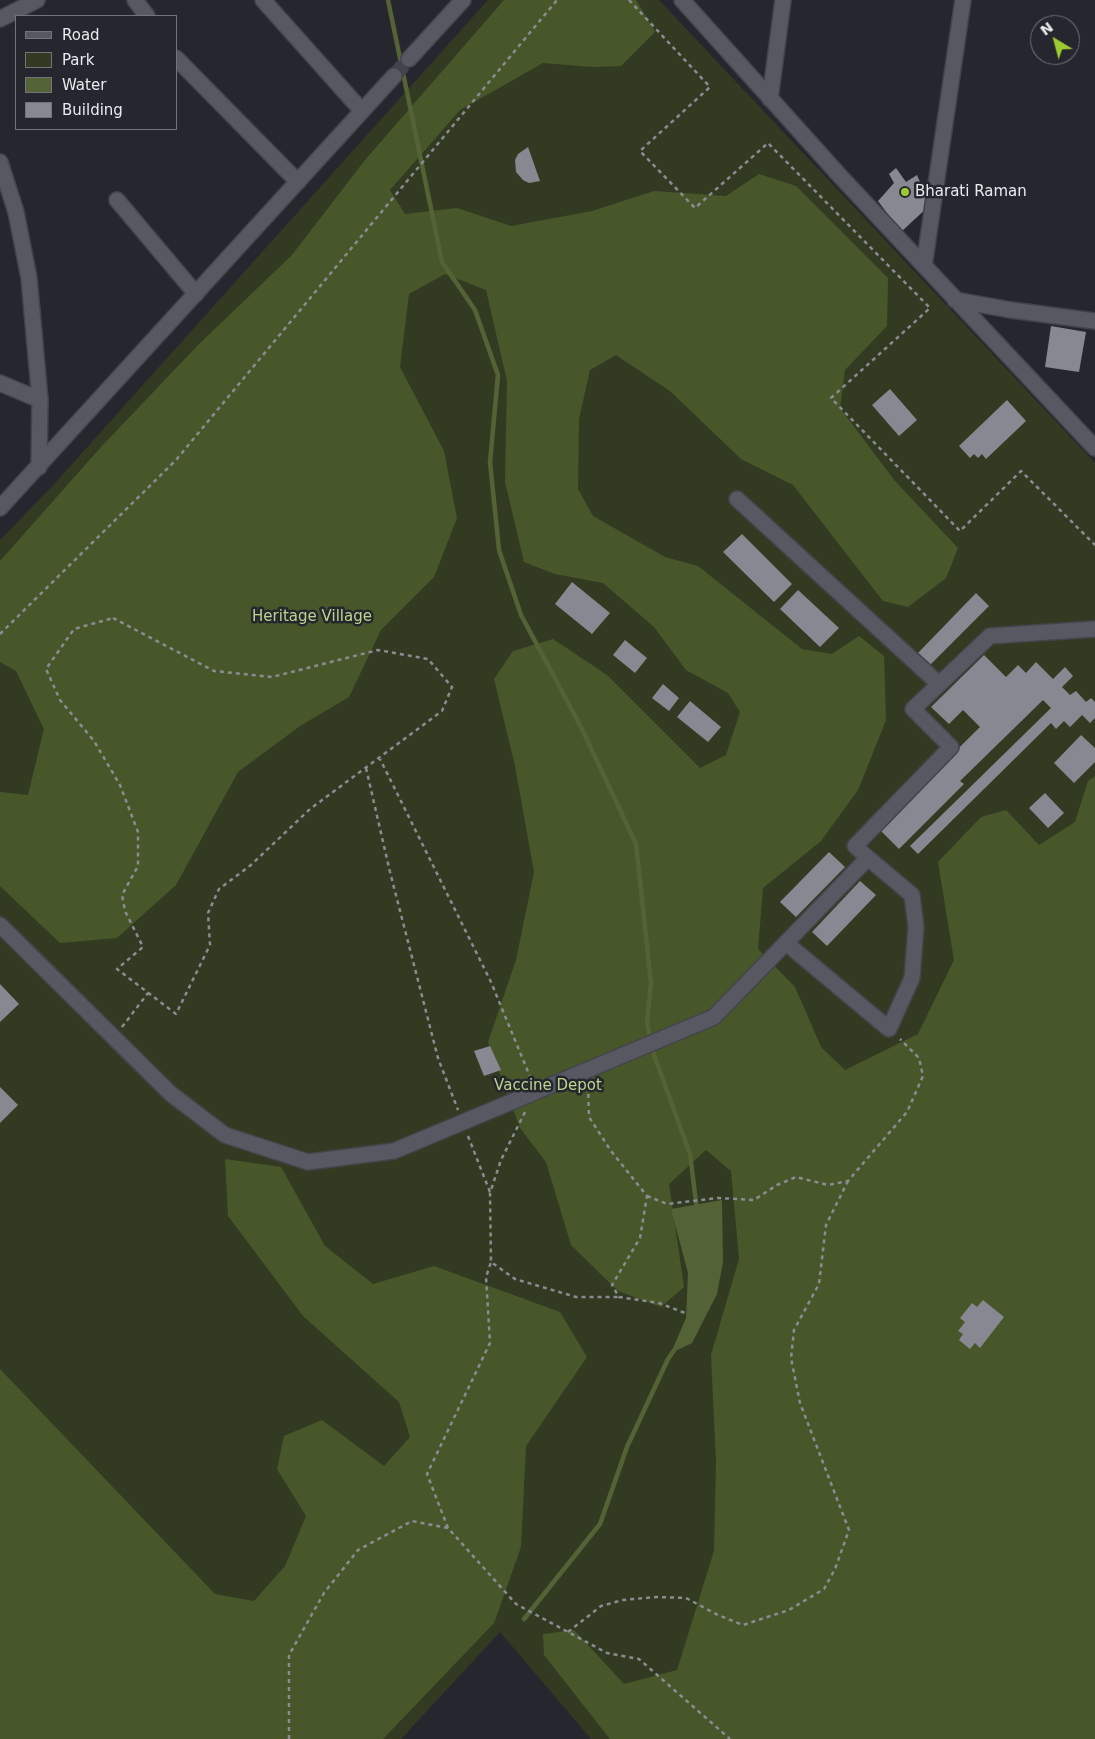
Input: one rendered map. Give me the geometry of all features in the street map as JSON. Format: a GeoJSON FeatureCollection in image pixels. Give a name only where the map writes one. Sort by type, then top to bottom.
{"type":"FeatureCollection","features":[{"type":"Feature","properties":{"kind":"street"},"geometry":{"type":"LineString","coordinates":[[0,19],[37,0]]}},
{"type":"Feature","properties":{"kind":"street"},"geometry":{"type":"LineString","coordinates":[[136,0],[146,15]]}},
{"type":"Feature","properties":{"kind":"street"},"geometry":{"type":"LineString","coordinates":[[263,0],[362,111]]}},
{"type":"Feature","properties":{"kind":"street"},"geometry":{"type":"LineString","coordinates":[[409,59],[463,0]]}},
{"type":"Feature","properties":{"kind":"street"},"geometry":{"type":"LineString","coordinates":[[682,0],[770,100],[955,300],[1094,443]]}},
{"type":"Feature","properties":{"kind":"street"},"geometry":{"type":"LineString","coordinates":[[770,100],[783,0]]}},
{"type":"Feature","properties":{"kind":"street"},"geometry":{"type":"LineString","coordinates":[[924,266],[963,0]]}},
{"type":"Feature","properties":{"kind":"street"},"geometry":{"type":"LineString","coordinates":[[178,60],[298,182]]}},
{"type":"Feature","properties":{"kind":"street"},"geometry":{"type":"LineString","coordinates":[[0,508],[394,76]]}},
{"type":"Feature","properties":{"kind":"street"},"geometry":{"type":"LineString","coordinates":[[0,162],[16,212],[29,278],[40,400],[39,467]]}},
{"type":"Feature","properties":{"kind":"street"},"geometry":{"type":"LineString","coordinates":[[117,200],[196,294]]}},
{"type":"Feature","properties":{"kind":"street"},"geometry":{"type":"LineString","coordinates":[[955,300],[1010,310],[1095,321]]}},
{"type":"Feature","properties":{"kind":"street"},"geometry":{"type":"LineString","coordinates":[[0,384],[40,400]]}},
{"type":"Feature","properties":{"kind":"street"},"geometry":{"type":"LineString","coordinates":[[737,499],[939,684]]}},
{"type":"Feature","properties":{"kind":"street"},"geometry":{"type":"LineString","coordinates":[[786,943],[890,1029],[912,978],[916,927],[912,895],[855,846],[951,747],[913,709],[990,636],[1095,629]]}},
{"type":"Feature","properties":{"kind":"street"},"geometry":{"type":"LineString","coordinates":[[0,925],[171,1094],[225,1135],[308,1162],[394,1151],[714,1017],[868,858]]}},
{"type":"Feature","properties":{"kind":"path"},"geometry":{"type":"LineString","coordinates":[[0,634],[176,460],[557,0]]}},
{"type":"Feature","properties":{"kind":"path"},"geometry":{"type":"LineString","coordinates":[[629,0],[710,87],[640,151],[695,208],[768,143],[930,308],[831,398],[960,531],[1021,471],[1095,545]]}},
{"type":"Feature","properties":{"kind":"path"},"geometry":{"type":"LineString","coordinates":[[113,618],[214,671],[272,677],[378,650],[428,659],[452,687],[442,712],[379,758],[310,809],[251,865],[219,888],[208,913],[210,945],[176,1014],[117,969],[143,947],[125,911],[122,895],[138,866],[138,832],[120,785],[94,741],[60,700],[46,669],[74,630],[113,618]]}},
{"type":"Feature","properties":{"kind":"path"},"geometry":{"type":"LineString","coordinates":[[379,758],[492,982],[536,1092],[501,1160],[490,1193],[491,1262],[486,1277],[490,1343],[427,1474],[448,1528],[516,1604],[607,1653],[639,1659],[730,1739]]}},
{"type":"Feature","properties":{"kind":"path"},"geometry":{"type":"LineString","coordinates":[[366,768],[390,872],[438,1058],[490,1193]]}},
{"type":"Feature","properties":{"kind":"path"},"geometry":{"type":"LineString","coordinates":[[114,1038],[148,993]]}},
{"type":"Feature","properties":{"kind":"path"},"geometry":{"type":"LineString","coordinates":[[568,1632],[601,1606],[623,1600],[656,1597],[686,1598],[718,1616],[743,1625],[789,1610],[824,1588],[835,1569],[849,1530],[800,1403],[791,1358],[794,1330],[819,1284],[826,1225],[848,1181],[907,1112],[923,1076],[919,1058],[890,1029]]}},
{"type":"Feature","properties":{"kind":"path"},"geometry":{"type":"LineString","coordinates":[[587,1070],[590,1117],[611,1151],[647,1196],[667,1204],[718,1198],[754,1200],[777,1185],[796,1177],[828,1184],[848,1181]]}},
{"type":"Feature","properties":{"kind":"path"},"geometry":{"type":"LineString","coordinates":[[619,1297],[612,1285],[640,1238],[647,1196]]}},
{"type":"Feature","properties":{"kind":"path"},"geometry":{"type":"LineString","coordinates":[[491,1262],[515,1279],[576,1297],[619,1297],[659,1303],[685,1314]]}},
{"type":"Feature","properties":{"kind":"path"},"geometry":{"type":"LineString","coordinates":[[289,1739],[289,1655],[324,1593],[358,1550],[412,1521],[448,1528]]}},
{"type":"Feature","properties":{"kind":"green space","name":"Vaccine Depot"},"geometry":{"type":"Polygon","coordinates":[[[488,0],[659,0],[1095,463],[1095,1739],[591,1739],[500,1632],[401,1739],[0,1739],[0,540],[55,483],[488,0]]]}},
{"type":"Feature","properties":{"kind":"green space","name":"Heritage Village"},"geometry":{"type":"Polygon","coordinates":[[[504,0],[636,0],[655,32],[621,66],[592,67],[543,63],[460,110],[390,190],[405,214],[457,208],[511,226],[592,211],[654,191],[726,196],[759,174],[796,186],[888,278],[887,326],[845,370],[840,408],[895,481],[958,548],[946,578],[908,607],[883,601],[793,485],[741,459],[670,391],[616,355],[590,370],[579,419],[578,489],[593,516],[665,557],[698,566],[802,649],[832,654],[859,636],[884,656],[886,720],[858,790],[821,841],[763,888],[758,949],[795,987],[821,1047],[845,1070],[918,1034],[954,960],[938,862],[981,817],[1006,810],[1039,845],[1075,822],[1088,781],[1095,776],[1095,1739],[610,1739],[544,1655],[543,1634],[574,1630],[624,1684],[677,1670],[714,1551],[716,1462],[711,1355],[739,1259],[731,1171],[706,1150],[669,1184],[684,1287],[661,1307],[618,1291],[571,1245],[546,1162],[520,1128],[488,1042],[516,960],[534,872],[515,766],[494,679],[513,651],[553,639],[607,675],[700,768],[726,755],[740,712],[728,693],[686,670],[654,627],[603,583],[555,574],[524,562],[505,482],[507,381],[486,290],[445,274],[409,294],[400,367],[444,451],[457,518],[434,577],[381,630],[349,697],[300,726],[238,772],[176,885],[117,938],[60,943],[0,886],[0,792],[28,795],[44,729],[16,671],[0,662],[0,561],[101,447],[198,345],[292,255],[365,160],[504,0]]]}},
{"type":"Feature","properties":{"kind":"green space"},"geometry":{"type":"Polygon","coordinates":[[[225,1159],[281,1167],[325,1246],[373,1284],[434,1266],[560,1312],[587,1357],[526,1446],[521,1547],[494,1623],[383,1739],[0,1739],[0,1369],[215,1594],[254,1601],[285,1566],[306,1516],[277,1469],[284,1436],[322,1420],[384,1466],[410,1437],[399,1402],[303,1316],[228,1216],[225,1159]]]}},
{"type":"Feature","properties":{"kind":"water"},"geometry":{"type":"Polygon","coordinates":[[[722,1200],[723,1262],[717,1294],[692,1343],[671,1353],[686,1318],[688,1273],[671,1209],[722,1200]]]}},
{"type":"Feature","properties":{"kind":"building"},"geometry":{"type":"Polygon","coordinates":[[[528,147],[540,181],[529,183],[523,180],[516,172],[515,160],[518,154],[528,147]]]}},
{"type":"Feature","properties":{"kind":"building","name":"Bharati Raman"},"geometry":{"type":"Polygon","coordinates":[[[896,168],[906,182],[917,175],[930,205],[901,232],[878,201],[894,183],[889,174],[896,168]]]}},
{"type":"Feature","properties":{"kind":"building"},"geometry":{"type":"Polygon","coordinates":[[[1051,326],[1086,332],[1079,372],[1045,367],[1051,326]]]}},
{"type":"Feature","properties":{"kind":"building"},"geometry":{"type":"Polygon","coordinates":[[[890,389],[917,420],[899,436],[872,405],[890,389]]]}},
{"type":"Feature","properties":{"kind":"building"},"geometry":{"type":"Polygon","coordinates":[[[1007,400],[1026,421],[986,459],[982,454],[978,458],[974,454],[970,458],[959,446],[1007,400]]]}},
{"type":"Feature","properties":{"kind":"building"},"geometry":{"type":"Polygon","coordinates":[[[742,534],[792,584],[774,602],[723,552],[742,534]]]}},
{"type":"Feature","properties":{"kind":"building"},"geometry":{"type":"Polygon","coordinates":[[[572,582],[610,613],[592,634],[555,604],[572,582]]]}},
{"type":"Feature","properties":{"kind":"building"},"geometry":{"type":"Polygon","coordinates":[[[798,590],[839,628],[820,647],[780,609],[798,590]]]}},
{"type":"Feature","properties":{"kind":"building"},"geometry":{"type":"Polygon","coordinates":[[[976,593],[989,606],[930,665],[918,653],[976,593]]]}},
{"type":"Feature","properties":{"kind":"building"},"geometry":{"type":"Polygon","coordinates":[[[625,640],[647,658],[635,673],[613,655],[625,640]]]}},
{"type":"Feature","properties":{"kind":"building"},"geometry":{"type":"Polygon","coordinates":[[[984,655],[1006,677],[1018,665],[1026,673],[1036,662],[1053,679],[1065,667],[1073,676],[1062,687],[1070,695],[1076,691],[1086,702],[1091,698],[1095,702],[1095,718],[1090,723],[1082,715],[1070,727],[1064,721],[1056,729],[1051,723],[918,854],[910,846],[1051,708],[1043,700],[960,781],[964,784],[899,849],[878,828],[980,727],[963,710],[949,724],[931,707],[984,655]]]}},
{"type":"Feature","properties":{"kind":"building"},"geometry":{"type":"Polygon","coordinates":[[[663,684],[679,698],[669,711],[652,698],[663,684]]]}},
{"type":"Feature","properties":{"kind":"building"},"geometry":{"type":"Polygon","coordinates":[[[690,701],[721,727],[708,742],[677,717],[690,701]]]}},
{"type":"Feature","properties":{"kind":"building"},"geometry":{"type":"Polygon","coordinates":[[[1081,735],[1095,748],[1095,762],[1074,783],[1054,763],[1081,735]]]}},
{"type":"Feature","properties":{"kind":"building"},"geometry":{"type":"Polygon","coordinates":[[[1045,793],[1064,813],[1048,828],[1029,808],[1045,793]]]}},
{"type":"Feature","properties":{"kind":"building"},"geometry":{"type":"Polygon","coordinates":[[[829,852],[845,867],[796,917],[780,902],[829,852]]]}},
{"type":"Feature","properties":{"kind":"building"},"geometry":{"type":"Polygon","coordinates":[[[860,881],[876,895],[827,946],[812,932],[860,881]]]}},
{"type":"Feature","properties":{"kind":"building"},"geometry":{"type":"Polygon","coordinates":[[[0,984],[19,1004],[0,1022],[0,984]]]}},
{"type":"Feature","properties":{"kind":"building"},"geometry":{"type":"Polygon","coordinates":[[[490,1046],[501,1070],[484,1076],[474,1051],[490,1046]]]}},
{"type":"Feature","properties":{"kind":"building"},"geometry":{"type":"Polygon","coordinates":[[[0,1087],[18,1105],[0,1123],[0,1087]]]}},
{"type":"Feature","properties":{"kind":"building"},"geometry":{"type":"Polygon","coordinates":[[[983,1300],[1004,1317],[980,1348],[975,1343],[970,1349],[959,1340],[963,1334],[958,1331],[965,1322],[960,1318],[972,1303],[977,1307],[983,1300]]]}},
{"type":"Feature","properties":{"kind":"waterway"},"geometry":{"type":"LineString","coordinates":[[388,0],[442,262],[475,310],[498,375],[490,462],[499,550],[521,615],[581,727],[636,844],[651,983],[647,1023],[654,1055],[690,1154],[697,1210]]}},
{"type":"Feature","properties":{"kind":"waterway"},"geometry":{"type":"LineString","coordinates":[[524,1619],[600,1524],[627,1447],[668,1359],[675,1349]]}},
{"type":"Feature","properties":{"kind":"tunnel"},"geometry":{"type":"LineString","coordinates":[[394,76],[409,59]]}},
{"type":"Feature","properties":{"kind":"place","name":"Bharati Raman"},"geometry":{"type":"Point","coordinates":[905,192]}}]}
